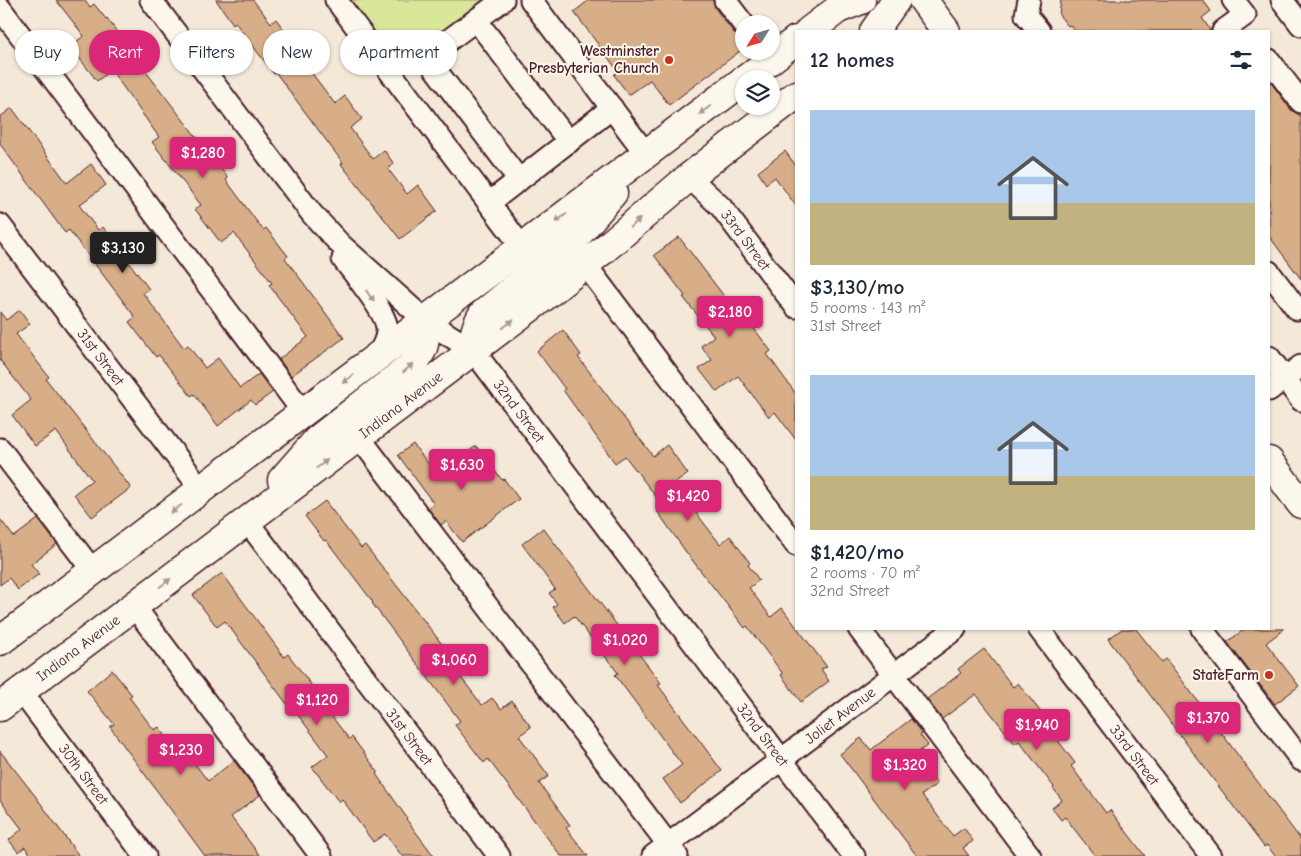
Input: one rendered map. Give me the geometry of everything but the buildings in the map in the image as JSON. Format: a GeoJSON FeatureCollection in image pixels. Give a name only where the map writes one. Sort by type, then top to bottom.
{"type":"FeatureCollection","features":[{"type":"Feature","properties":{"kind":"main road"},"geometry":{"type":"LineString","coordinates":[[809,30],[838,9],[861,0]]}},
{"type":"Feature","properties":{"kind":"main road"},"geometry":{"type":"LineString","coordinates":[[875,30],[896,0]]}},
{"type":"Feature","properties":{"kind":"main road"},"geometry":{"type":"LineString","coordinates":[[922,0],[945,30]]}},
{"type":"Feature","properties":{"kind":"main road"},"geometry":{"type":"LineString","coordinates":[[780,49],[795,41]]}},
{"type":"Feature","properties":{"kind":"main road"},"geometry":{"type":"LineString","coordinates":[[754,70],[763,60]]}},
{"type":"Feature","properties":{"kind":"main road"},"geometry":{"type":"LineString","coordinates":[[0,641],[735,87]]}},
{"type":"Feature","properties":{"kind":"main road","name":"Indiana Avenue"},"geometry":{"type":"LineString","coordinates":[[11,699],[585,264],[689,177],[795,96]]}},
{"type":"Feature","properties":{"kind":"main road"},"geometry":{"type":"LineString","coordinates":[[473,350],[474,333],[477,323],[483,314],[575,238],[646,154]]}},
{"type":"Feature","properties":{"kind":"main road"},"geometry":{"type":"LineString","coordinates":[[247,521],[317,440],[410,367],[421,355],[425,345],[426,321]]}},
{"type":"Feature","properties":{"kind":"main road"},"geometry":{"type":"LineString","coordinates":[[1270,462],[1301,504]]}},
{"type":"Feature","properties":{"kind":"street","name":"32nd Street"},"geometry":{"type":"LineString","coordinates":[[151,0],[312,214],[340,244],[426,321],[473,350],[854,856]]}},
{"type":"Feature","properties":{"kind":"street"},"geometry":{"type":"LineString","coordinates":[[336,0],[522,247]]}},
{"type":"Feature","properties":{"kind":"street"},"geometry":{"type":"LineString","coordinates":[[502,0],[426,57],[520,180]]}},
{"type":"Feature","properties":{"kind":"street"},"geometry":{"type":"LineString","coordinates":[[531,0],[646,154]]}},
{"type":"Feature","properties":{"kind":"street"},"geometry":{"type":"LineString","coordinates":[[725,0],[737,15]]}},
{"type":"Feature","properties":{"kind":"street"},"geometry":{"type":"LineString","coordinates":[[1029,0],[1026,15],[1038,30]]}},
{"type":"Feature","properties":{"kind":"street"},"geometry":{"type":"LineString","coordinates":[[1282,0],[1301,25]]}},
{"type":"Feature","properties":{"kind":"street"},"geometry":{"type":"LineString","coordinates":[[0,8],[303,412]]}},
{"type":"Feature","properties":{"kind":"street"},"geometry":{"type":"LineString","coordinates":[[476,20],[569,142]]}},
{"type":"Feature","properties":{"kind":"street"},"geometry":{"type":"LineString","coordinates":[[1270,61],[1301,102]]}},
{"type":"Feature","properties":{"kind":"street"},"geometry":{"type":"LineString","coordinates":[[489,204],[612,108]]}},
{"type":"Feature","properties":{"kind":"street","name":"33rd Street"},"geometry":{"type":"LineString","coordinates":[[689,177],[721,207],[795,306]]}},
{"type":"Feature","properties":{"kind":"street"},"geometry":{"type":"LineString","coordinates":[[312,214],[384,317],[388,330],[378,356]]}},
{"type":"Feature","properties":{"kind":"street","name":"31st Street"},"geometry":{"type":"LineString","coordinates":[[0,225],[201,489]]}},
{"type":"Feature","properties":{"kind":"street"},"geometry":{"type":"LineString","coordinates":[[585,264],[795,544]]}},
{"type":"Feature","properties":{"kind":"street"},"geometry":{"type":"LineString","coordinates":[[1270,273],[1300,310]]}},
{"type":"Feature","properties":{"kind":"street"},"geometry":{"type":"LineString","coordinates":[[1270,358],[1301,400]]}},
{"type":"Feature","properties":{"kind":"street"},"geometry":{"type":"LineString","coordinates":[[359,437],[666,852]]}},
{"type":"Feature","properties":{"kind":"street"},"geometry":{"type":"LineString","coordinates":[[0,449],[93,571]]}},
{"type":"Feature","properties":{"kind":"street","name":"31st Street"},"geometry":{"type":"LineString","coordinates":[[247,521],[500,856]]}},
{"type":"Feature","properties":{"kind":"street"},"geometry":{"type":"LineString","coordinates":[[134,606],[321,856]]}},
{"type":"Feature","properties":{"kind":"street"},"geometry":{"type":"LineString","coordinates":[[860,630],[1030,856]]}},
{"type":"Feature","properties":{"kind":"street","name":"Joliet Avenue"},"geometry":{"type":"LineString","coordinates":[[666,852],[782,760],[954,630]]}},
{"type":"Feature","properties":{"kind":"street","name":"33rd Street"},"geometry":{"type":"LineString","coordinates":[[1040,630],[1211,856]]}},
{"type":"Feature","properties":{"kind":"street"},"geometry":{"type":"LineString","coordinates":[[1203,630],[1301,760]]}},
{"type":"Feature","properties":{"kind":"street","name":"30th Street"},"geometry":{"type":"LineString","coordinates":[[11,699],[145,856]]}},
{"type":"Feature","properties":{"kind":"green space"},"geometry":{"type":"Polygon","coordinates":[[[343,0],[483,0],[445,30],[366,30],[343,0]]]}},
{"type":"Feature","properties":{"kind":"place","name":"Westminster Presbyterian Church"},"geometry":{"type":"Point","coordinates":[669,60]}},
{"type":"Feature","properties":{"kind":"place","name":"StateFarm"},"geometry":{"type":"Point","coordinates":[1269,675]}}]}
